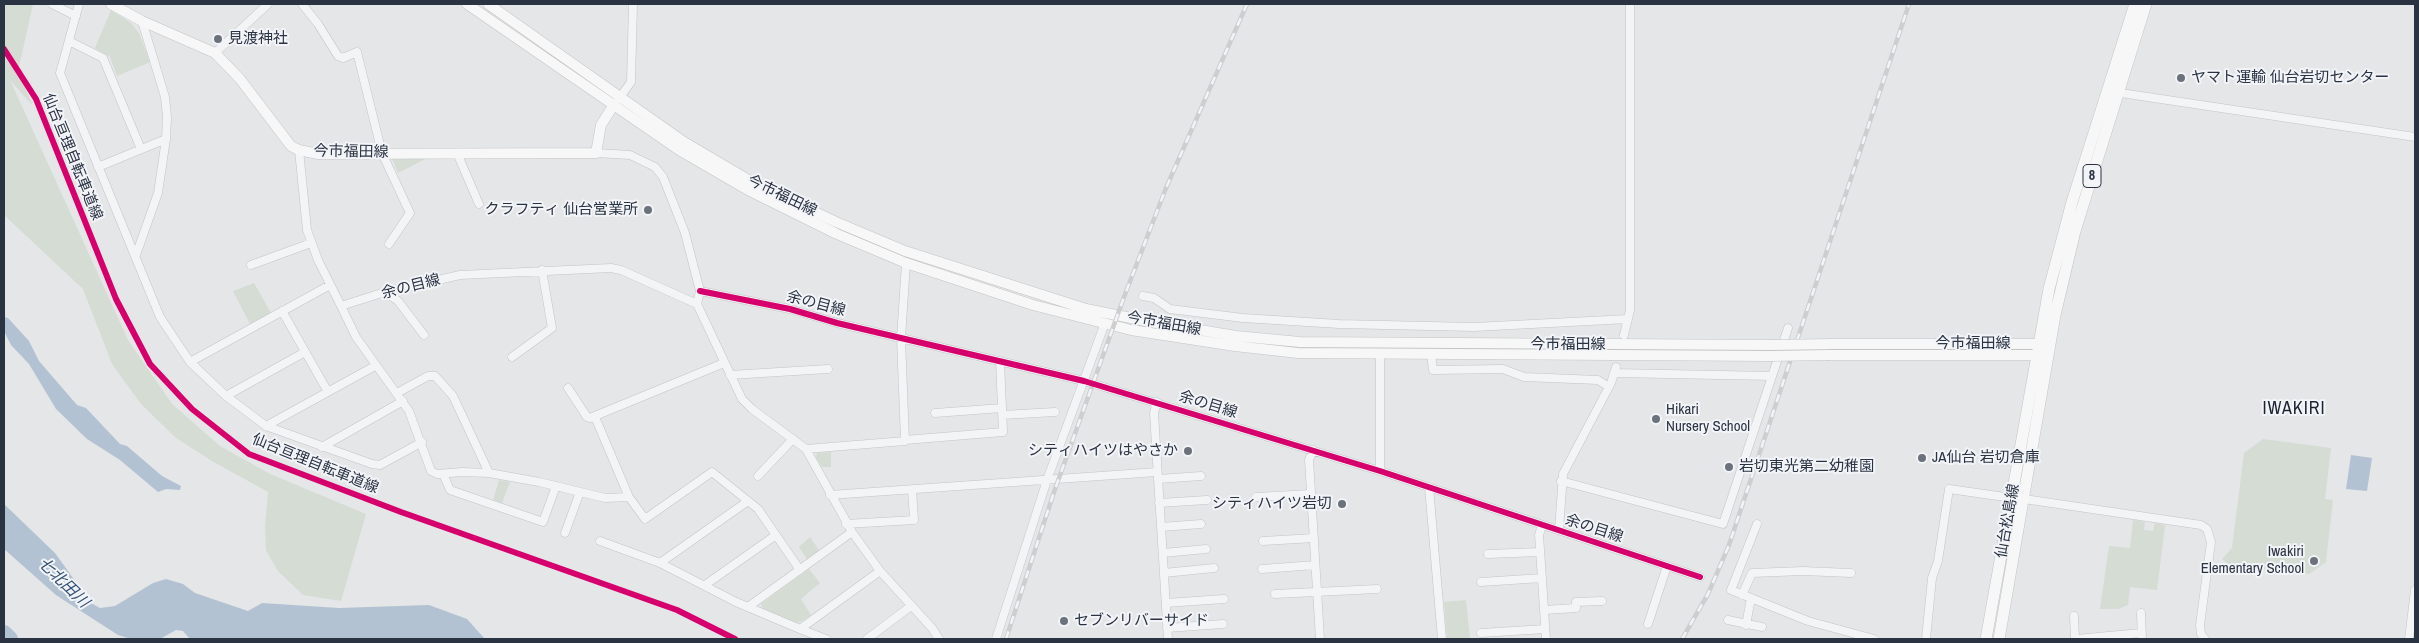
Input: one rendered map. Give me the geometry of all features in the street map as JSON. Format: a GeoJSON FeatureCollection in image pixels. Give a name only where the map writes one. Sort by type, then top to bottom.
{"type":"FeatureCollection","features":[{"type":"Feature","properties":{"kind":"main road","name":"今市福田線"},"geometry":{"type":"LineString","coordinates":[[111,4],[142,21],[215,53],[240,79],[283,138],[299,150],[318,154],[596,153]]}},
{"type":"Feature","properties":{"kind":"main road","name":"今市福田線"},"geometry":{"type":"LineString","coordinates":[[467,4],[617,101],[752,182],[836,222],[905,251],[1054,300],[1109,314],[1236,336],[1300,342],[1772,350]]}},
{"type":"Feature","properties":{"kind":"main road","name":"今市福田線"},"geometry":{"type":"LineString","coordinates":[[488,4],[679,150],[748,190],[837,234],[906,263],[1033,305],[1131,330],[1235,346],[1298,353],[1432,354],[1772,350],[2042,350]]}},
{"type":"Feature","properties":{"kind":"main road","name":"8"},"geometry":{"type":"LineString","coordinates":[[2112,92],[2135,4]]}},
{"type":"Feature","properties":{"kind":"main road","name":"8"},"geometry":{"type":"LineString","coordinates":[[2042,350],[2049,289],[2072,202],[2146,4]]}},
{"type":"Feature","properties":{"kind":"main road"},"geometry":{"type":"LineString","coordinates":[[596,153],[601,125],[617,101]]}},
{"type":"Feature","properties":{"kind":"main road","name":"仙台松島線"},"geometry":{"type":"LineString","coordinates":[[1999,639],[2018,499],[2042,350]]}},
{"type":"Feature","properties":{"kind":"main road","name":"仙台松島線"},"geometry":{"type":"LineString","coordinates":[[1986,639],[2018,499]]}},
{"type":"Feature","properties":{"kind":"street"},"geometry":{"type":"LineString","coordinates":[[52,4],[76,16]]}},
{"type":"Feature","properties":{"kind":"street"},"geometry":{"type":"LineString","coordinates":[[80,4],[60,73],[160,317],[190,362],[226,396],[266,426],[322,447],[380,465],[422,442]]}},
{"type":"Feature","properties":{"kind":"street"},"geometry":{"type":"LineString","coordinates":[[215,53],[268,4]]}},
{"type":"Feature","properties":{"kind":"street"},"geometry":{"type":"LineString","coordinates":[[302,4],[318,24],[338,56],[343,58],[357,52],[382,153],[410,213],[389,244]]}},
{"type":"Feature","properties":{"kind":"street"},"geometry":{"type":"LineString","coordinates":[[617,101],[630,82],[633,4]]}},
{"type":"Feature","properties":{"kind":"street"},"geometry":{"type":"LineString","coordinates":[[1624,335],[1630,310],[1630,4]]}},
{"type":"Feature","properties":{"kind":"street"},"geometry":{"type":"LineString","coordinates":[[136,255],[158,193],[166,139],[165,97],[142,21]]}},
{"type":"Feature","properties":{"kind":"street"},"geometry":{"type":"LineString","coordinates":[[69,41],[103,58],[141,149]]}},
{"type":"Feature","properties":{"kind":"street"},"geometry":{"type":"LineString","coordinates":[[2112,92],[2415,137]]}},
{"type":"Feature","properties":{"kind":"street"},"geometry":{"type":"LineString","coordinates":[[98,166],[166,139]]}},
{"type":"Feature","properties":{"kind":"street"},"geometry":{"type":"LineString","coordinates":[[299,150],[307,230],[311,243],[356,337],[375,366],[403,401],[415,422],[432,471],[437,474],[462,472],[489,473],[605,498],[629,497]]}},
{"type":"Feature","properties":{"kind":"street"},"geometry":{"type":"LineString","coordinates":[[457,153],[479,204]]}},
{"type":"Feature","properties":{"kind":"street"},"geometry":{"type":"LineString","coordinates":[[596,153],[630,156],[655,167],[663,177],[685,233],[698,297],[724,363],[742,400],[752,410],[806,449],[846,524],[880,571],[932,628],[939,639]]}},
{"type":"Feature","properties":{"kind":"street"},"geometry":{"type":"LineString","coordinates":[[251,265],[311,243]]}},
{"type":"Feature","properties":{"kind":"street"},"geometry":{"type":"LineString","coordinates":[[904,440],[901,338],[906,263]]}},
{"type":"Feature","properties":{"kind":"street","name":"余の目線"},"geometry":{"type":"LineString","coordinates":[[341,306],[385,292],[460,275],[611,268],[698,297],[790,309],[901,338],[1084,381],[1155,407],[1311,454],[1380,471],[1429,492],[1541,529],[1559,530],[1700,577]]}},
{"type":"Feature","properties":{"kind":"street"},"geometry":{"type":"LineString","coordinates":[[512,357],[552,328],[542,270]]}},
{"type":"Feature","properties":{"kind":"street"},"geometry":{"type":"LineString","coordinates":[[190,362],[330,285]]}},
{"type":"Feature","properties":{"kind":"street"},"geometry":{"type":"LineString","coordinates":[[385,292],[398,301],[424,334]]}},
{"type":"Feature","properties":{"kind":"street"},"geometry":{"type":"LineString","coordinates":[[1143,296],[1154,298],[1170,308],[1243,318],[1338,324],[1474,327],[1628,319]]}},
{"type":"Feature","properties":{"kind":"street"},"geometry":{"type":"LineString","coordinates":[[282,312],[328,392]]}},
{"type":"Feature","properties":{"kind":"street"},"geometry":{"type":"LineString","coordinates":[[996,639],[1048,480],[1105,323]]}},
{"type":"Feature","properties":{"kind":"street"},"geometry":{"type":"LineString","coordinates":[[1561,481],[1723,524],[1788,328]]}},
{"type":"Feature","properties":{"kind":"street"},"geometry":{"type":"LineString","coordinates":[[226,396],[305,352]]}},
{"type":"Feature","properties":{"kind":"street"},"geometry":{"type":"LineString","coordinates":[[1380,354],[1380,471]]}},
{"type":"Feature","properties":{"kind":"street"},"geometry":{"type":"LineString","coordinates":[[1432,354],[1434,370],[1503,370],[1524,377],[1598,380],[1609,387]]}},
{"type":"Feature","properties":{"kind":"street"},"geometry":{"type":"LineString","coordinates":[[806,449],[1003,432],[1000,361]]}},
{"type":"Feature","properties":{"kind":"street"},"geometry":{"type":"LineString","coordinates":[[568,388],[587,417],[595,417],[724,363]]}},
{"type":"Feature","properties":{"kind":"street"},"geometry":{"type":"LineString","coordinates":[[266,426],[375,366]]}},
{"type":"Feature","properties":{"kind":"street"},"geometry":{"type":"LineString","coordinates":[[730,375],[828,369]]}},
{"type":"Feature","properties":{"kind":"street"},"geometry":{"type":"LineString","coordinates":[[1559,530],[1561,481],[1609,387],[1615,370],[1772,376]]}},
{"type":"Feature","properties":{"kind":"street"},"geometry":{"type":"LineString","coordinates":[[397,393],[428,376],[435,376],[453,396],[489,473]]}},
{"type":"Feature","properties":{"kind":"street"},"geometry":{"type":"LineString","coordinates":[[322,447],[403,401]]}},
{"type":"Feature","properties":{"kind":"street"},"geometry":{"type":"LineString","coordinates":[[1155,407],[1168,639]]}},
{"type":"Feature","properties":{"kind":"street"},"geometry":{"type":"LineString","coordinates":[[935,413],[1055,412]]}},
{"type":"Feature","properties":{"kind":"street"},"geometry":{"type":"LineString","coordinates":[[595,417],[629,497],[645,519],[712,472],[758,509],[800,570]]}},
{"type":"Feature","properties":{"kind":"street"},"geometry":{"type":"LineString","coordinates":[[758,476],[793,439]]}},
{"type":"Feature","properties":{"kind":"street"},"geometry":{"type":"LineString","coordinates":[[1311,454],[1311,494],[1320,639]]}},
{"type":"Feature","properties":{"kind":"street"},"geometry":{"type":"LineString","coordinates":[[443,474],[450,490],[543,522],[556,486]]}},
{"type":"Feature","properties":{"kind":"street"},"geometry":{"type":"LineString","coordinates":[[830,495],[1048,480],[1201,476]]}},
{"type":"Feature","properties":{"kind":"street"},"geometry":{"type":"LineString","coordinates":[[846,524],[914,520],[912,489]]}},
{"type":"Feature","properties":{"kind":"street"},"geometry":{"type":"LineString","coordinates":[[1926,639],[1932,578],[1938,560],[1949,489],[2201,525],[2207,529],[2211,542],[2200,625],[2201,634],[2205,639]]}},
{"type":"Feature","properties":{"kind":"street"},"geometry":{"type":"LineString","coordinates":[[565,533],[580,492]]}},
{"type":"Feature","properties":{"kind":"street"},"geometry":{"type":"LineString","coordinates":[[1429,492],[1442,639]]}},
{"type":"Feature","properties":{"kind":"street"},"geometry":{"type":"LineString","coordinates":[[1256,497],[1311,494]]}},
{"type":"Feature","properties":{"kind":"street"},"geometry":{"type":"LineString","coordinates":[[1160,503],[1207,500]]}},
{"type":"Feature","properties":{"kind":"street"},"geometry":{"type":"LineString","coordinates":[[660,563],[748,501]]}},
{"type":"Feature","properties":{"kind":"street"},"geometry":{"type":"LineString","coordinates":[[1161,527],[1201,524]]}},
{"type":"Feature","properties":{"kind":"street"},"geometry":{"type":"LineString","coordinates":[[1757,524],[1731,590],[1808,621],[1874,639]]}},
{"type":"Feature","properties":{"kind":"street"},"geometry":{"type":"LineString","coordinates":[[1541,529],[1540,552],[1546,639]]}},
{"type":"Feature","properties":{"kind":"street"},"geometry":{"type":"LineString","coordinates":[[748,607],[852,532]]}},
{"type":"Feature","properties":{"kind":"street"},"geometry":{"type":"LineString","coordinates":[[705,585],[776,535]]}},
{"type":"Feature","properties":{"kind":"street"},"geometry":{"type":"LineString","coordinates":[[1263,541],[1314,538]]}},
{"type":"Feature","properties":{"kind":"street"},"geometry":{"type":"LineString","coordinates":[[600,541],[660,563],[748,607],[826,639]]}},
{"type":"Feature","properties":{"kind":"street"},"geometry":{"type":"LineString","coordinates":[[1163,552],[1206,549]]}},
{"type":"Feature","properties":{"kind":"street"},"geometry":{"type":"LineString","coordinates":[[1488,554],[1540,552]]}},
{"type":"Feature","properties":{"kind":"street"},"geometry":{"type":"LineString","coordinates":[[1262,569],[1315,565]]}},
{"type":"Feature","properties":{"kind":"street"},"geometry":{"type":"LineString","coordinates":[[1648,624],[1667,566]]}},
{"type":"Feature","properties":{"kind":"street"},"geometry":{"type":"LineString","coordinates":[[1164,572],[1214,568]]}},
{"type":"Feature","properties":{"kind":"street"},"geometry":{"type":"LineString","coordinates":[[1742,595],[1752,573],[1803,570],[1851,573]]}},
{"type":"Feature","properties":{"kind":"street"},"geometry":{"type":"LineString","coordinates":[[800,629],[880,571]]}},
{"type":"Feature","properties":{"kind":"street"},"geometry":{"type":"LineString","coordinates":[[1481,582],[1542,578]]}},
{"type":"Feature","properties":{"kind":"street"},"geometry":{"type":"LineString","coordinates":[[1276,594],[1377,588]]}},
{"type":"Feature","properties":{"kind":"street"},"geometry":{"type":"LineString","coordinates":[[2409,639],[2413,627],[2415,590]]}},
{"type":"Feature","properties":{"kind":"street"},"geometry":{"type":"LineString","coordinates":[[1746,625],[1751,598]]}},
{"type":"Feature","properties":{"kind":"street"},"geometry":{"type":"LineString","coordinates":[[1166,603],[1224,599]]}},
{"type":"Feature","properties":{"kind":"street"},"geometry":{"type":"LineString","coordinates":[[1544,610],[1576,608],[1576,602],[1602,601]]}},
{"type":"Feature","properties":{"kind":"street"},"geometry":{"type":"LineString","coordinates":[[867,639],[911,606]]}},
{"type":"Feature","properties":{"kind":"street"},"geometry":{"type":"LineString","coordinates":[[2074,616],[2076,639],[2142,636],[2140,613]]}},
{"type":"Feature","properties":{"kind":"street"},"geometry":{"type":"LineString","coordinates":[[1728,620],[1762,627]]}},
{"type":"Feature","properties":{"kind":"street"},"geometry":{"type":"LineString","coordinates":[[1167,628],[1223,624]]}},
{"type":"Feature","properties":{"kind":"street"},"geometry":{"type":"LineString","coordinates":[[1481,633],[1545,629]]}},
{"type":"Feature","properties":{"kind":"shaded area"},"geometry":{"type":"Polygon","coordinates":[[[4,4],[33,4],[18,71],[33,106],[10,80],[128,340],[172,404],[220,446],[270,474],[366,514],[341,601],[303,595],[278,571],[266,550],[265,527],[268,492],[212,461],[176,438],[141,404],[112,364],[83,289],[4,215],[4,4]]]}},
{"type":"Feature","properties":{"kind":"shaded area"},"geometry":{"type":"Polygon","coordinates":[[[111,10],[131,23],[139,33],[150,62],[117,76],[110,57],[95,48],[111,10]]]}},
{"type":"Feature","properties":{"kind":"shaded area"},"geometry":{"type":"Polygon","coordinates":[[[391,155],[433,155],[398,173],[391,155]]]}},
{"type":"Feature","properties":{"kind":"shaded area"},"geometry":{"type":"Polygon","coordinates":[[[254,283],[271,313],[250,324],[233,291],[254,283]]]}},
{"type":"Feature","properties":{"kind":"shaded area"},"geometry":{"type":"Polygon","coordinates":[[[2263,439],[2331,448],[2325,499],[2333,500],[2326,562],[2309,574],[2231,567],[2222,559],[2232,548],[2244,453],[2263,439]]]}},
{"type":"Feature","properties":{"kind":"shaded area"},"geometry":{"type":"Polygon","coordinates":[[[831,452],[831,467],[822,467],[816,457],[817,453],[831,452]]]}},
{"type":"Feature","properties":{"kind":"shaded area"},"geometry":{"type":"Polygon","coordinates":[[[499,480],[510,482],[502,503],[493,500],[499,480]]]}},
{"type":"Feature","properties":{"kind":"shaded area"},"geometry":{"type":"Polygon","coordinates":[[[2133,520],[2145,522],[2144,530],[2153,531],[2155,523],[2165,525],[2157,590],[2130,587],[2128,605],[2118,609],[2100,609],[2109,546],[2130,548],[2133,520]]]}},
{"type":"Feature","properties":{"kind":"shaded area"},"geometry":{"type":"Polygon","coordinates":[[[810,537],[819,550],[807,559],[799,547],[810,537]]]}},
{"type":"Feature","properties":{"kind":"shaded area"},"geometry":{"type":"Polygon","coordinates":[[[809,569],[820,583],[801,599],[811,615],[795,623],[763,609],[761,604],[809,569]]]}},
{"type":"Feature","properties":{"kind":"shaded area"},"geometry":{"type":"Polygon","coordinates":[[[1466,600],[1470,639],[1447,639],[1444,602],[1466,600]]]}},
{"type":"Feature","properties":{"kind":"water"},"geometry":{"type":"Polygon","coordinates":[[[4,317],[8,318],[29,341],[39,361],[77,405],[86,408],[120,444],[127,446],[162,476],[181,486],[180,490],[166,489],[158,492],[120,460],[87,439],[56,409],[29,364],[11,345],[4,331],[4,317]]]}},
{"type":"Feature","properties":{"kind":"water"},"geometry":{"type":"Polygon","coordinates":[[[2351,455],[2372,458],[2367,491],[2346,489],[2351,455]]]}},
{"type":"Feature","properties":{"kind":"water","name":"七北田川"},"geometry":{"type":"Polygon","coordinates":[[[4,504],[55,553],[91,603],[100,608],[115,606],[153,583],[166,579],[183,584],[195,593],[248,611],[262,603],[339,608],[429,605],[467,619],[485,639],[211,639],[189,638],[183,631],[176,630],[160,639],[131,639],[118,635],[56,595],[4,549],[4,504]]]}},
{"type":"Feature","properties":{"kind":"waterway"},"geometry":{"type":"LineString","coordinates":[[4,633],[10,639]]}},
{"type":"Feature","properties":{"kind":"railway"},"geometry":{"type":"LineString","coordinates":[[1006,639],[1054,492],[1124,297],[1166,188],[1247,4]]}},
{"type":"Feature","properties":{"kind":"railway"},"geometry":{"type":"LineString","coordinates":[[1682,639],[1708,594],[1729,545],[1909,4]]}},
{"type":"Feature","properties":{"kind":"cycle path","name":"仙台亘理自転車道線"},"geometry":{"type":"LineString","coordinates":[[4,49],[36,99],[116,299],[150,364],[192,409],[249,454],[401,512],[677,610],[735,639]]}},
{"type":"Feature","properties":{"kind":"cycle path"},"geometry":{"type":"LineString","coordinates":[[700,291],[790,309],[837,323],[1084,381],[1380,471],[1700,577]]}},
{"type":"Feature","properties":{"kind":"place","name":"見渡神社"},"geometry":{"type":"Point","coordinates":[218,39]}},
{"type":"Feature","properties":{"kind":"place","name":"ヤマト運輸 仙台岩切センター"},"geometry":{"type":"Point","coordinates":[2181,78]}},
{"type":"Feature","properties":{"kind":"place","name":"クラフティ 仙台営業所"},"geometry":{"type":"Point","coordinates":[648,210]}},
{"type":"Feature","properties":{"kind":"place","name":"Hikari Nursery School"},"geometry":{"type":"Point","coordinates":[1656,419]}},
{"type":"Feature","properties":{"kind":"place","name":"シティハイツはやさか"},"geometry":{"type":"Point","coordinates":[1188,451]}},
{"type":"Feature","properties":{"kind":"place","name":"JA仙台 岩切倉庫"},"geometry":{"type":"Point","coordinates":[1922,458]}},
{"type":"Feature","properties":{"kind":"place","name":"岩切東光第二幼稚園"},"geometry":{"type":"Point","coordinates":[1729,467]}},
{"type":"Feature","properties":{"kind":"place","name":"シティハイツ岩切"},"geometry":{"type":"Point","coordinates":[1342,504]}},
{"type":"Feature","properties":{"kind":"place","name":"Iwakiri Elementary School"},"geometry":{"type":"Point","coordinates":[2314,561]}},
{"type":"Feature","properties":{"kind":"place","name":"セブンリバーサイド"},"geometry":{"type":"Point","coordinates":[1064,621]}},
{"type":"Feature","properties":{"kind":"district","name":"IWAKIRI"},"geometry":{"type":"Point","coordinates":[2294,409]}}]}
